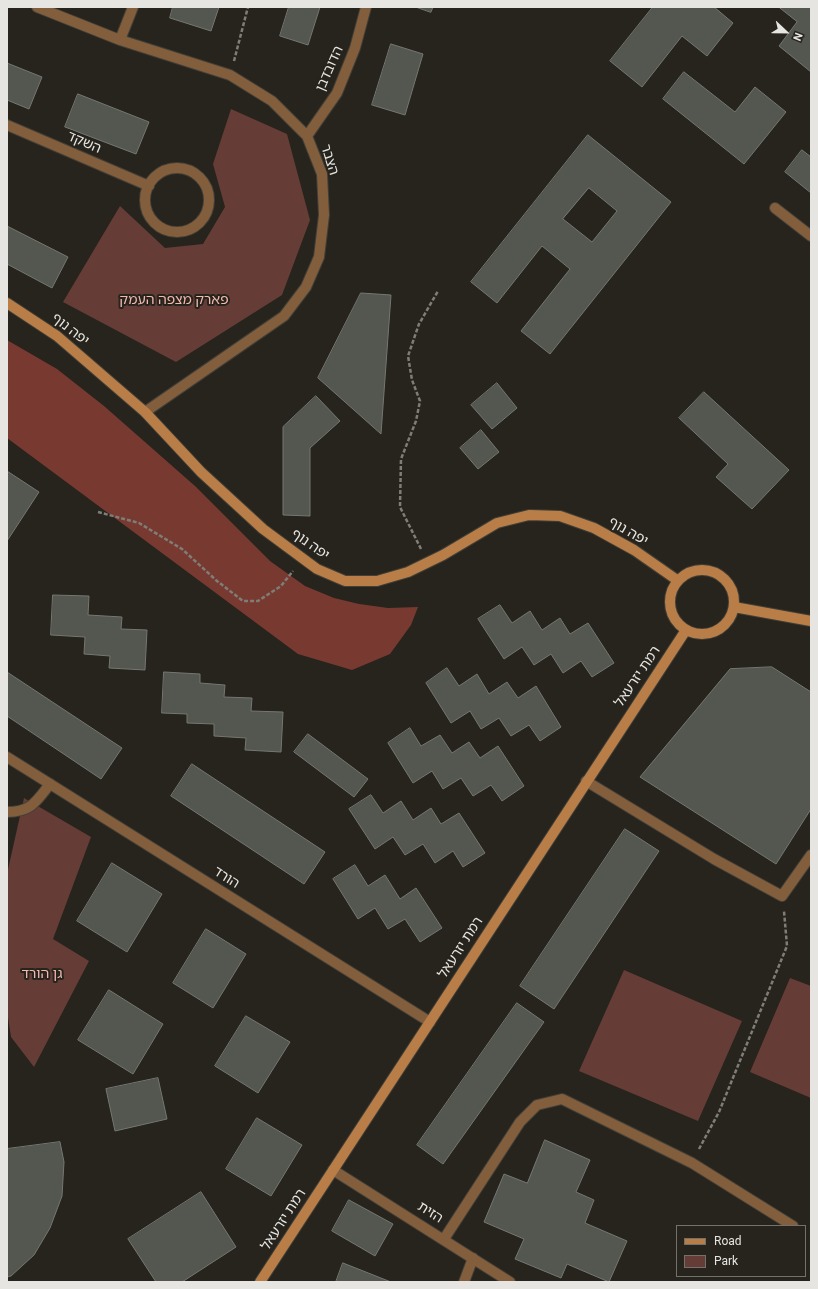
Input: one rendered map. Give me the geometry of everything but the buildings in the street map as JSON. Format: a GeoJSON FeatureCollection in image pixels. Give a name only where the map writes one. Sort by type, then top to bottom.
{"type":"FeatureCollection","features":[{"type":"Feature","properties":{"kind":"street","name":"הצבר"},"geometry":{"type":"LineString","coordinates":[[37,7],[120,40],[230,75],[272,101],[307,136],[322,174],[324,215],[319,257],[306,287],[284,316],[145,412]]}},
{"type":"Feature","properties":{"kind":"street"},"geometry":{"type":"LineString","coordinates":[[120,40],[133,7]]}},
{"type":"Feature","properties":{"kind":"street","name":"הדובדבן"},"geometry":{"type":"LineString","coordinates":[[307,136],[337,93],[355,48],[366,7]]}},
{"type":"Feature","properties":{"kind":"street","name":"השקד"},"geometry":{"type":"LineString","coordinates":[[7,125],[149,186]]}},
{"type":"Feature","properties":{"kind":"street"},"geometry":{"type":"LineString","coordinates":[[179,168],[194,172],[202,180],[207,189],[209,199],[207,210],[202,220],[194,227],[185,231],[174,232],[164,230],[152,220],[144,206],[144,195],[149,186],[154,176],[163,170],[179,168]]}},
{"type":"Feature","properties":{"kind":"street"},"geometry":{"type":"LineString","coordinates":[[775,208],[811,236]]}},
{"type":"Feature","properties":{"kind":"street","name":"יפה נוף"},"geometry":{"type":"LineString","coordinates":[[7,303],[57,336],[145,412],[200,472],[263,529],[316,569],[345,581],[378,581],[408,572],[429,562],[497,523],[528,514],[560,516],[594,528],[634,550],[677,580]]}},
{"type":"Feature","properties":{"kind":"street"},"geometry":{"type":"LineString","coordinates":[[703,569],[716,572],[728,583],[732,590],[734,607],[726,623],[712,633],[703,634],[686,630],[677,623],[671,613],[669,602],[671,590],[677,580],[691,571],[703,569]]}},
{"type":"Feature","properties":{"kind":"street"},"geometry":{"type":"LineString","coordinates":[[734,607],[811,621]]}},
{"type":"Feature","properties":{"kind":"street","name":"רמת יזרעאל"},"geometry":{"type":"LineString","coordinates":[[260,1282],[686,630]]}},
{"type":"Feature","properties":{"kind":"street","name":"הורד"},"geometry":{"type":"LineString","coordinates":[[7,757],[430,1022]]}},
{"type":"Feature","properties":{"kind":"street"},"geometry":{"type":"LineString","coordinates":[[586,781],[714,859],[782,896],[811,855]]}},
{"type":"Feature","properties":{"kind":"street"},"geometry":{"type":"LineString","coordinates":[[7,812],[20,812],[35,804],[50,784]]}},
{"type":"Feature","properties":{"kind":"street"},"geometry":{"type":"LineString","coordinates":[[444,1239],[520,1122],[537,1105],[562,1099],[692,1162],[792,1225]]}},
{"type":"Feature","properties":{"kind":"street","name":"הזית"},"geometry":{"type":"LineString","coordinates":[[334,1170],[510,1282]]}},
{"type":"Feature","properties":{"kind":"street"},"geometry":{"type":"LineString","coordinates":[[464,1282],[473,1258]]}},
{"type":"Feature","properties":{"kind":"path"},"geometry":{"type":"LineString","coordinates":[[230,75],[248,7]]}},
{"type":"Feature","properties":{"kind":"path"},"geometry":{"type":"LineString","coordinates":[[429,562],[414,538],[400,507],[401,459],[416,421],[420,401],[412,380],[408,356],[419,324],[438,291]]}},
{"type":"Feature","properties":{"kind":"path"},"geometry":{"type":"LineString","coordinates":[[98,512],[139,523],[182,549],[243,601],[258,601],[281,586],[303,559]]}},
{"type":"Feature","properties":{"kind":"path"},"geometry":{"type":"LineString","coordinates":[[692,1162],[719,1112],[787,946],[782,896]]}},
{"type":"Feature","properties":{"kind":"green space","name":"פארק מצפה העמק"},"geometry":{"type":"Polygon","coordinates":[[[231,109],[287,134],[310,220],[282,295],[176,362],[63,302],[120,206],[165,248],[203,244],[225,207],[213,164],[231,109]]]}},
{"type":"Feature","properties":{"kind":"green space","name":"גן הורד"},"geometry":{"type":"Polygon","coordinates":[[[24,798],[91,837],[53,939],[89,961],[34,1067],[11,1037],[7,1011],[7,874],[24,798]]]}},
{"type":"Feature","properties":{"kind":"green space"},"geometry":{"type":"Polygon","coordinates":[[[624,970],[742,1021],[698,1121],[579,1071],[624,970]]]}},
{"type":"Feature","properties":{"kind":"green space"},"geometry":{"type":"Polygon","coordinates":[[[790,978],[811,986],[811,1098],[750,1072],[790,978]]]}},
{"type":"Feature","properties":{"kind":"shaded area"},"geometry":{"type":"Polygon","coordinates":[[[7,340],[57,369],[104,406],[195,486],[270,561],[305,586],[334,598],[359,604],[388,608],[418,607],[411,625],[390,654],[352,670],[298,654],[7,438],[7,340]]]}}]}
